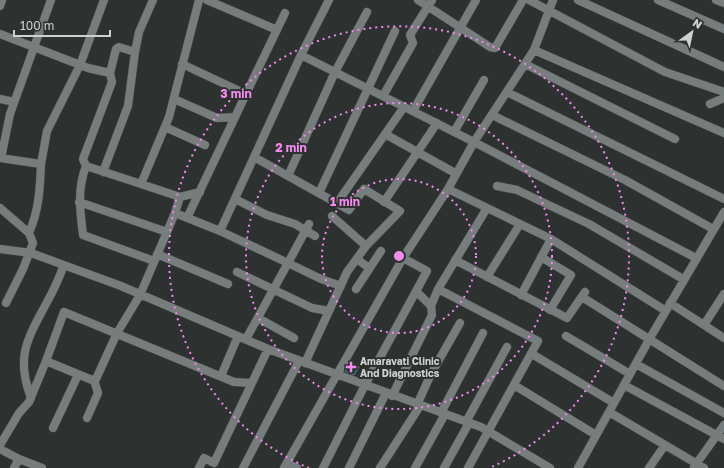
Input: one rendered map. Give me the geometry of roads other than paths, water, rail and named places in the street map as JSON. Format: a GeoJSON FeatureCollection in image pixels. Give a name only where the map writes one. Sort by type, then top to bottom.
{"type":"FeatureCollection","features":[{"type":"Feature","properties":{"kind":"street"},"geometry":{"type":"LineString","coordinates":[[0,6],[2,0]]}},
{"type":"Feature","properties":{"kind":"street"},"geometry":{"type":"LineString","coordinates":[[41,164],[1,158],[4,138],[14,102],[35,47],[50,0]]}},
{"type":"Feature","properties":{"kind":"street"},"geometry":{"type":"LineString","coordinates":[[29,233],[37,213],[39,203],[41,164],[47,131],[80,65],[104,0]]}},
{"type":"Feature","properties":{"kind":"street"},"geometry":{"type":"LineString","coordinates":[[103,172],[128,106],[135,52],[140,28],[153,0]]}},
{"type":"Feature","properties":{"kind":"street"},"geometry":{"type":"LineString","coordinates":[[141,184],[165,127],[174,99],[199,0]]}},
{"type":"Feature","properties":{"kind":"street"},"geometry":{"type":"LineString","coordinates":[[207,0],[277,30]]}},
{"type":"Feature","properties":{"kind":"street"},"geometry":{"type":"LineString","coordinates":[[220,231],[329,0]]}},
{"type":"Feature","properties":{"kind":"street"},"geometry":{"type":"LineString","coordinates":[[418,0],[430,3],[459,27],[490,47],[495,48],[523,0]]}},
{"type":"Feature","properties":{"kind":"street"},"geometry":{"type":"LineString","coordinates":[[413,111],[459,27],[476,0]]}},
{"type":"Feature","properties":{"kind":"street"},"geometry":{"type":"LineString","coordinates":[[529,0],[665,72],[724,92]]}},
{"type":"Feature","properties":{"kind":"street"},"geometry":{"type":"LineString","coordinates":[[297,468],[285,465],[403,258],[448,189],[455,173],[474,142],[534,50],[553,0]]}},
{"type":"Feature","properties":{"kind":"street"},"geometry":{"type":"LineString","coordinates":[[578,0],[724,67]]}},
{"type":"Feature","properties":{"kind":"street"},"geometry":{"type":"LineString","coordinates":[[658,0],[724,29]]}},
{"type":"Feature","properties":{"kind":"street"},"geometry":{"type":"LineString","coordinates":[[716,0],[724,3]]}},
{"type":"Feature","properties":{"kind":"street"},"geometry":{"type":"LineString","coordinates":[[383,96],[413,43],[411,34],[430,3]]}},
{"type":"Feature","properties":{"kind":"street"},"geometry":{"type":"LineString","coordinates":[[288,176],[335,72],[367,12]]}},
{"type":"Feature","properties":{"kind":"street"},"geometry":{"type":"LineString","coordinates":[[187,218],[285,13]]}},
{"type":"Feature","properties":{"kind":"street"},"geometry":{"type":"LineString","coordinates":[[318,193],[395,31]]}},
{"type":"Feature","properties":{"kind":"street"},"geometry":{"type":"LineString","coordinates":[[0,34],[80,65],[110,73]]}},
{"type":"Feature","properties":{"kind":"street"},"geometry":{"type":"LineString","coordinates":[[135,52],[119,47],[116,49],[110,73],[112,82],[83,159],[86,166],[81,178],[79,202],[84,235],[156,258],[228,284]]}},
{"type":"Feature","properties":{"kind":"street"},"geometry":{"type":"LineString","coordinates":[[534,50],[724,133]]}},
{"type":"Feature","properties":{"kind":"street"},"geometry":{"type":"LineString","coordinates":[[302,55],[474,142],[696,258]]}},
{"type":"Feature","properties":{"kind":"street"},"geometry":{"type":"LineString","coordinates":[[182,64],[246,94]]}},
{"type":"Feature","properties":{"kind":"street"},"geometry":{"type":"LineString","coordinates":[[525,64],[675,139]]}},
{"type":"Feature","properties":{"kind":"street"},"geometry":{"type":"LineString","coordinates":[[454,132],[484,80]]}},
{"type":"Feature","properties":{"kind":"street"},"geometry":{"type":"LineString","coordinates":[[507,92],[724,199]]}},
{"type":"Feature","properties":{"kind":"street"},"geometry":{"type":"LineString","coordinates":[[710,104],[724,98]]}},
{"type":"Feature","properties":{"kind":"street"},"geometry":{"type":"LineString","coordinates":[[0,99],[14,102]]}},
{"type":"Feature","properties":{"kind":"street"},"geometry":{"type":"LineString","coordinates":[[174,99],[217,118],[235,117]]}},
{"type":"Feature","properties":{"kind":"street"},"geometry":{"type":"LineString","coordinates":[[337,203],[404,106]]}},
{"type":"Feature","properties":{"kind":"street"},"geometry":{"type":"LineString","coordinates":[[492,115],[625,180],[713,229]]}},
{"type":"Feature","properties":{"kind":"street"},"geometry":{"type":"LineString","coordinates":[[384,202],[437,123]]}},
{"type":"Feature","properties":{"kind":"street"},"geometry":{"type":"LineString","coordinates":[[165,127],[205,145]]}},
{"type":"Feature","properties":{"kind":"street"},"geometry":{"type":"LineString","coordinates":[[385,134],[455,173]]}},
{"type":"Feature","properties":{"kind":"street"},"geometry":{"type":"LineString","coordinates":[[243,468],[302,362],[329,311],[347,272],[366,246],[400,211],[364,189],[349,210],[254,157]]}},
{"type":"Feature","properties":{"kind":"street"},"geometry":{"type":"LineString","coordinates":[[86,166],[180,198],[200,192]]}},
{"type":"Feature","properties":{"kind":"street"},"geometry":{"type":"LineString","coordinates":[[497,186],[518,190],[589,224],[683,279]]}},
{"type":"Feature","properties":{"kind":"street"},"geometry":{"type":"LineString","coordinates":[[448,189],[551,239],[666,312]]}},
{"type":"Feature","properties":{"kind":"street"},"geometry":{"type":"LineString","coordinates":[[87,418],[98,393],[94,380],[117,333],[140,294],[180,198]]}},
{"type":"Feature","properties":{"kind":"street"},"geometry":{"type":"LineString","coordinates":[[235,199],[267,215],[307,227],[315,236]]}},
{"type":"Feature","properties":{"kind":"street"},"geometry":{"type":"LineString","coordinates":[[79,202],[167,232]]}},
{"type":"Feature","properties":{"kind":"street"},"geometry":{"type":"LineString","coordinates":[[0,208],[29,233],[33,243],[31,252],[6,303]]}},
{"type":"Feature","properties":{"kind":"street"},"geometry":{"type":"LineString","coordinates":[[349,468],[432,315],[431,306],[438,289],[487,208]]}},
{"type":"Feature","properties":{"kind":"street"},"geometry":{"type":"LineString","coordinates":[[578,468],[683,279],[713,229],[721,223],[724,212]]}},
{"type":"Feature","properties":{"kind":"street"},"geometry":{"type":"LineString","coordinates":[[175,213],[220,231],[321,279],[340,286]]}},
{"type":"Feature","properties":{"kind":"street"},"geometry":{"type":"LineString","coordinates":[[332,216],[366,246]]}},
{"type":"Feature","properties":{"kind":"street"},"geometry":{"type":"LineString","coordinates":[[487,277],[520,224]]}},
{"type":"Feature","properties":{"kind":"street"},"geometry":{"type":"LineString","coordinates":[[246,339],[307,227]]}},
{"type":"Feature","properties":{"kind":"street"},"geometry":{"type":"LineString","coordinates":[[520,294],[551,239]]}},
{"type":"Feature","properties":{"kind":"street"},"geometry":{"type":"LineString","coordinates":[[0,249],[31,252],[140,294],[268,349],[467,423],[487,431],[550,468]]}},
{"type":"Feature","properties":{"kind":"street"},"geometry":{"type":"LineString","coordinates":[[356,289],[381,251]]}},
{"type":"Feature","properties":{"kind":"street"},"geometry":{"type":"LineString","coordinates":[[541,257],[572,275],[550,310]]}},
{"type":"Feature","properties":{"kind":"street"},"geometry":{"type":"LineString","coordinates":[[323,468],[365,385],[427,271],[403,258]]}},
{"type":"Feature","properties":{"kind":"street"},"geometry":{"type":"LineString","coordinates":[[357,259],[369,268]]}},
{"type":"Feature","properties":{"kind":"street"},"geometry":{"type":"LineString","coordinates":[[455,260],[567,318],[584,294],[724,386]]}},
{"type":"Feature","properties":{"kind":"street"},"geometry":{"type":"LineString","coordinates":[[30,398],[26,386],[23,362],[26,342],[64,265]]}},
{"type":"Feature","properties":{"kind":"street"},"geometry":{"type":"LineString","coordinates":[[237,272],[312,308],[329,311]]}},
{"type":"Feature","properties":{"kind":"street"},"geometry":{"type":"LineString","coordinates":[[438,289],[538,341],[487,431],[468,468]]}},
{"type":"Feature","properties":{"kind":"street"},"geometry":{"type":"LineString","coordinates":[[416,291],[431,306]]}},
{"type":"Feature","properties":{"kind":"street"},"geometry":{"type":"LineString","coordinates":[[704,325],[724,294]]}},
{"type":"Feature","properties":{"kind":"street"},"geometry":{"type":"LineString","coordinates":[[670,303],[724,338]]}},
{"type":"Feature","properties":{"kind":"street"},"geometry":{"type":"LineString","coordinates":[[0,445],[30,398],[46,361],[64,312],[234,382],[252,382]]}},
{"type":"Feature","properties":{"kind":"street"},"geometry":{"type":"LineString","coordinates":[[258,318],[294,338]]}},
{"type":"Feature","properties":{"kind":"street"},"geometry":{"type":"LineString","coordinates":[[380,468],[419,405],[431,374],[460,323]]}},
{"type":"Feature","properties":{"kind":"street"},"geometry":{"type":"LineString","coordinates":[[415,468],[483,333]]}},
{"type":"Feature","properties":{"kind":"street"},"geometry":{"type":"LineString","coordinates":[[221,376],[238,336]]}},
{"type":"Feature","properties":{"kind":"street"},"geometry":{"type":"LineString","coordinates":[[566,336],[630,374]]}},
{"type":"Feature","properties":{"kind":"street"},"geometry":{"type":"LineString","coordinates":[[444,468],[507,346]]}},
{"type":"Feature","properties":{"kind":"street"},"geometry":{"type":"LineString","coordinates":[[199,468],[204,458],[214,463],[268,349]]}},
{"type":"Feature","properties":{"kind":"street"},"geometry":{"type":"LineString","coordinates":[[532,354],[614,403]]}},
{"type":"Feature","properties":{"kind":"street"},"geometry":{"type":"LineString","coordinates":[[46,361],[78,375],[94,380]]}},
{"type":"Feature","properties":{"kind":"street"},"geometry":{"type":"LineString","coordinates":[[636,364],[724,413]]}},
{"type":"Feature","properties":{"kind":"street"},"geometry":{"type":"LineString","coordinates":[[53,428],[78,375]]}},
{"type":"Feature","properties":{"kind":"street"},"geometry":{"type":"LineString","coordinates":[[514,385],[596,435]]}},
{"type":"Feature","properties":{"kind":"street"},"geometry":{"type":"LineString","coordinates":[[624,385],[720,437]]}},
{"type":"Feature","properties":{"kind":"street"},"geometry":{"type":"LineString","coordinates":[[609,412],[665,445],[698,467],[720,437],[724,425]]}},
{"type":"Feature","properties":{"kind":"street"},"geometry":{"type":"LineString","coordinates":[[649,468],[665,445]]}},
{"type":"Feature","properties":{"kind":"street"},"geometry":{"type":"LineString","coordinates":[[0,449],[19,459],[42,468]]}},
{"type":"Feature","properties":{"kind":"street"},"geometry":{"type":"LineString","coordinates":[[14,468],[19,459]]}},
{"type":"Feature","properties":{"kind":"place","name":"Amaravati Clinic And Diagnostics"},"geometry":{"type":"Point","coordinates":[351,367]}}]}
